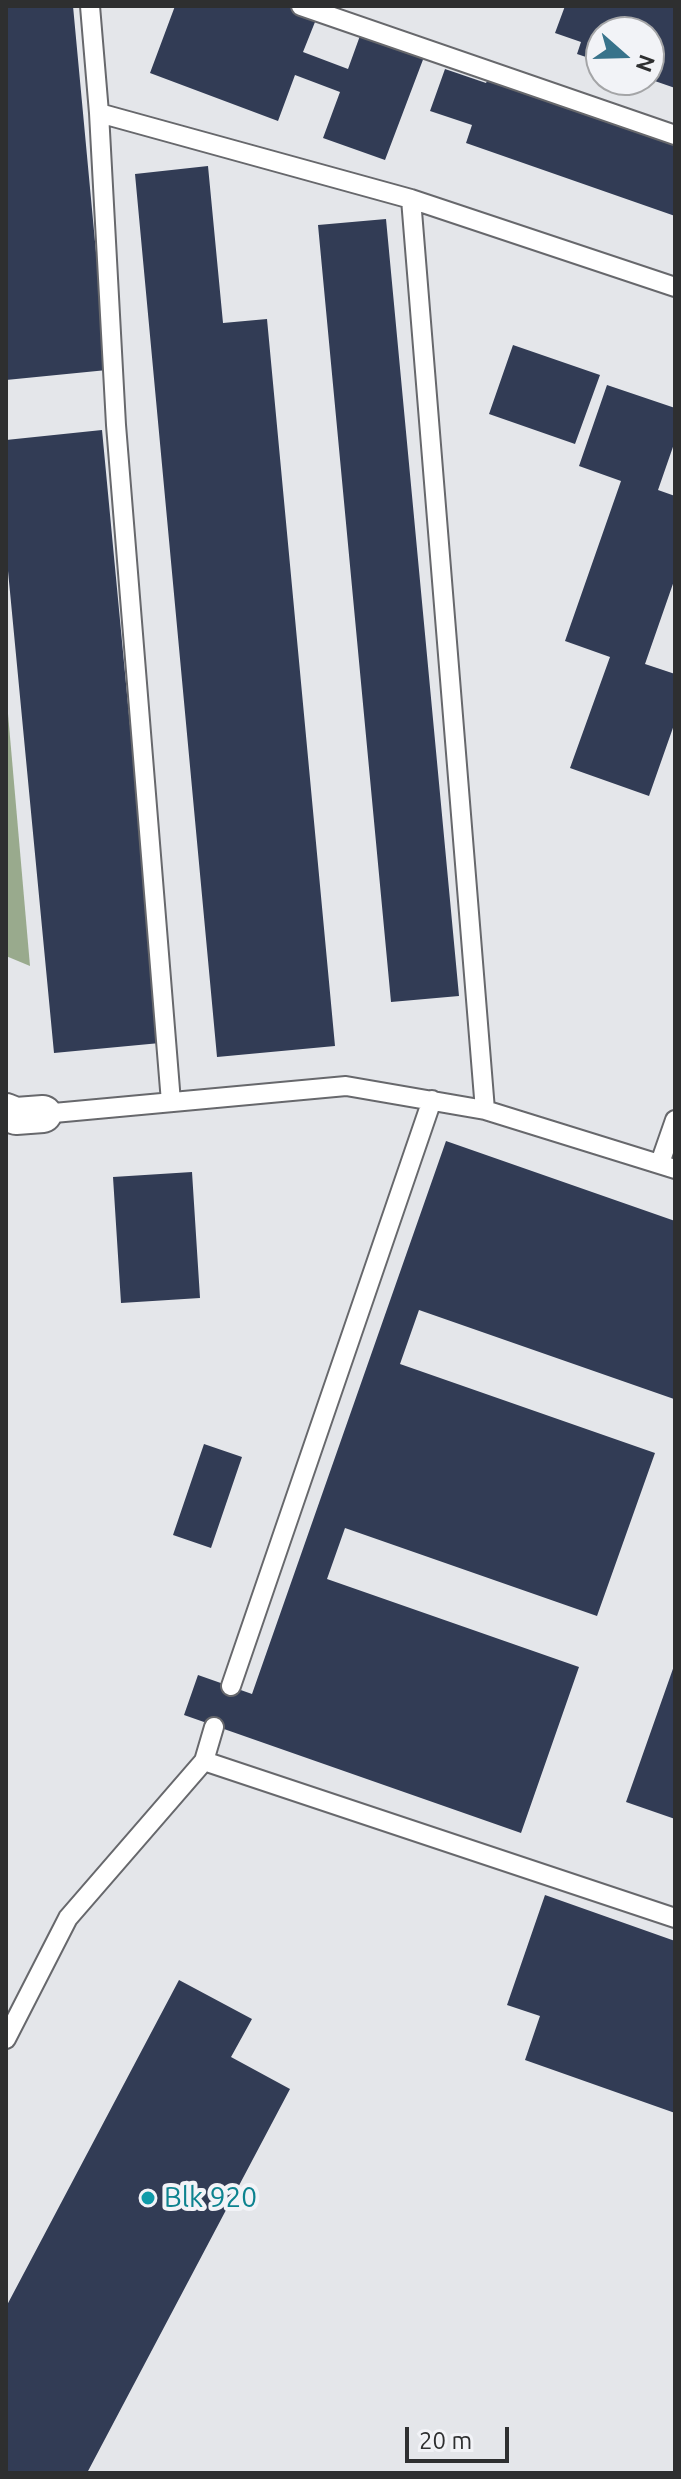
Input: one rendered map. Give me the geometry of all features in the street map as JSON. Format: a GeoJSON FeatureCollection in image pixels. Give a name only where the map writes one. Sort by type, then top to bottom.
{"type":"FeatureCollection","features":[{"type":"Feature","properties":{"kind":"street"},"geometry":{"type":"LineString","coordinates":[[6,1112],[16,1116],[43,1114]]}},
{"type":"Feature","properties":{"kind":"lane"},"geometry":{"type":"LineString","coordinates":[[90,6],[116,425],[171,1102]]}},
{"type":"Feature","properties":{"kind":"lane"},"geometry":{"type":"LineString","coordinates":[[301,6],[675,135]]}},
{"type":"Feature","properties":{"kind":"lane"},"geometry":{"type":"LineString","coordinates":[[99,113],[411,199],[675,287]]}},
{"type":"Feature","properties":{"kind":"lane"},"geometry":{"type":"LineString","coordinates":[[411,199],[485,1110]]}},
{"type":"Feature","properties":{"kind":"lane"},"geometry":{"type":"LineString","coordinates":[[43,1114],[346,1086],[485,1110],[668,1166],[675,1120]]}},
{"type":"Feature","properties":{"kind":"lane"},"geometry":{"type":"LineString","coordinates":[[231,1686],[432,1100]]}},
{"type":"Feature","properties":{"kind":"lane"},"geometry":{"type":"LineString","coordinates":[[6,2039],[68,1918],[204,1761],[214,1727]]}},
{"type":"Feature","properties":{"kind":"lane"},"geometry":{"type":"LineString","coordinates":[[204,1761],[675,1918]]}},
{"type":"Feature","properties":{"kind":"green space"},"geometry":{"type":"Polygon","coordinates":[[[6,691],[30,966],[6,956],[6,691]]]}},
{"type":"Feature","properties":{"kind":"building"},"geometry":{"type":"Polygon","coordinates":[[[6,6],[73,6],[107,370],[6,380],[6,6]]]}},
{"type":"Feature","properties":{"kind":"building"},"geometry":{"type":"Polygon","coordinates":[[[175,6],[287,6],[317,17],[303,52],[348,69],[361,33],[424,57],[385,160],[323,138],[340,92],[295,75],[278,121],[150,73],[175,6]]]}},
{"type":"Feature","properties":{"kind":"building"},"geometry":{"type":"Polygon","coordinates":[[[565,6],[675,6],[675,88],[665,85],[665,16],[585,16],[585,57],[577,54],[581,42],[555,33],[565,6]]]}},
{"type":"Feature","properties":{"kind":"building"},"geometry":{"type":"Polygon","coordinates":[[[445,69],[486,83],[488,79],[675,145],[675,216],[466,143],[472,125],[430,111],[445,69]]]}},
{"type":"Feature","properties":{"kind":"building"},"geometry":{"type":"Polygon","coordinates":[[[208,166],[223,323],[267,319],[335,1046],[217,1057],[135,174],[208,166]]]}},
{"type":"Feature","properties":{"kind":"building"},"geometry":{"type":"Polygon","coordinates":[[[386,219],[459,996],[391,1002],[318,225],[386,219]]]}},
{"type":"Feature","properties":{"kind":"building"},"geometry":{"type":"Polygon","coordinates":[[[513,345],[600,375],[575,444],[489,414],[513,345]]]}},
{"type":"Feature","properties":{"kind":"building"},"geometry":{"type":"Polygon","coordinates":[[[607,385],[675,408],[675,441],[658,490],[675,496],[675,578],[645,664],[675,674],[675,722],[649,796],[570,768],[610,657],[565,641],[621,481],[579,466],[607,385]]]}},
{"type":"Feature","properties":{"kind":"building"},"geometry":{"type":"Polygon","coordinates":[[[102,430],[160,1043],[54,1053],[6,550],[6,440],[102,430]]]}},
{"type":"Feature","properties":{"kind":"building"},"geometry":{"type":"Polygon","coordinates":[[[446,1141],[675,1221],[674,1399],[419,1310],[400,1364],[655,1453],[597,1616],[345,1528],[327,1579],[579,1667],[521,1833],[184,1715],[198,1675],[252,1694],[446,1141]]]}},
{"type":"Feature","properties":{"kind":"building"},"geometry":{"type":"Polygon","coordinates":[[[192,1172],[200,1298],[121,1303],[113,1177],[192,1172]]]}},
{"type":"Feature","properties":{"kind":"building"},"geometry":{"type":"Polygon","coordinates":[[[204,1444],[242,1457],[211,1548],[173,1535],[204,1444]]]}},
{"type":"Feature","properties":{"kind":"building"},"geometry":{"type":"Polygon","coordinates":[[[675,1663],[675,1819],[626,1802],[675,1663]]]}},
{"type":"Feature","properties":{"kind":"building"},"geometry":{"type":"Polygon","coordinates":[[[545,1895],[675,1941],[675,2113],[525,2060],[540,2016],[507,2005],[545,1895]]]}},
{"type":"Feature","properties":{"kind":"building","name":"Blk 920"},"geometry":{"type":"Polygon","coordinates":[[[179,1980],[252,2019],[231,2057],[290,2089],[87,2473],[6,2473],[6,2307],[179,1980]]]}},
{"type":"Feature","properties":{"kind":"place","name":"Blk 920"},"geometry":{"type":"Point","coordinates":[148,2198]}}]}
